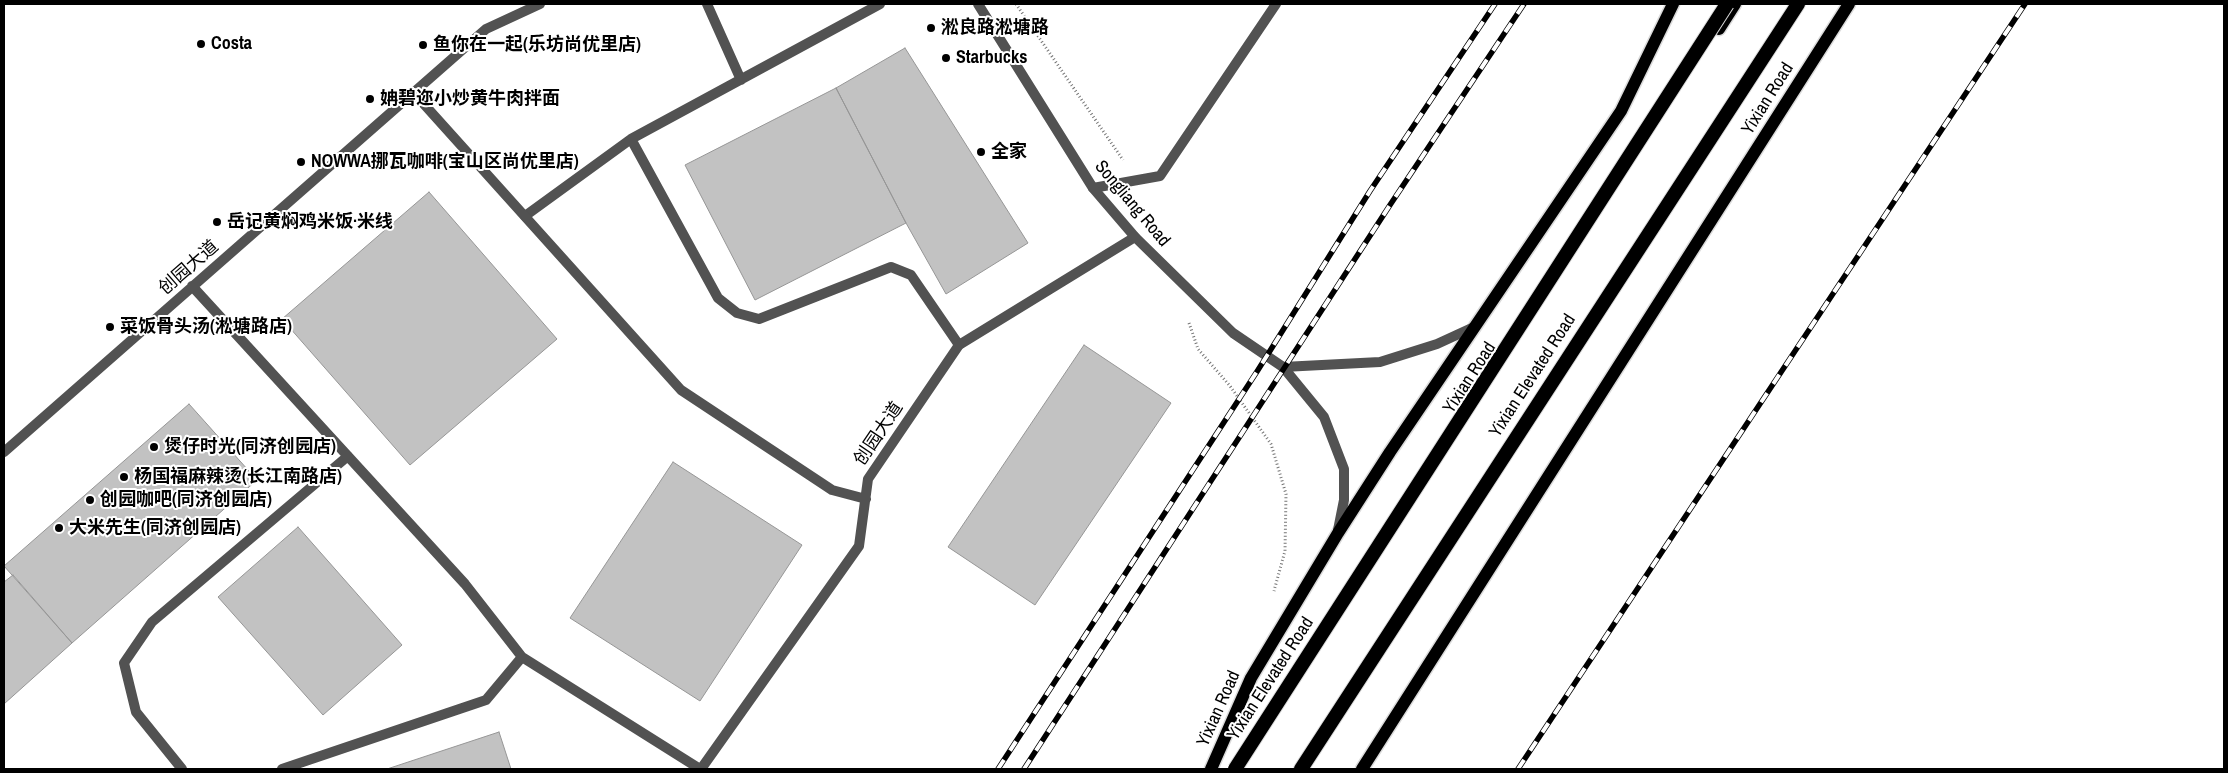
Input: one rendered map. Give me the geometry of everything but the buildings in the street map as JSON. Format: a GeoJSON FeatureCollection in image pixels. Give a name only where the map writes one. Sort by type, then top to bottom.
{"type":"FeatureCollection","features":[{"type":"Feature","properties":{"kind":"highway"},"geometry":{"type":"LineString","coordinates":[[1712,26],[1722,4]]}},
{"type":"Feature","properties":{"kind":"highway","name":"Yixian Elevated Road"},"geometry":{"type":"LineString","coordinates":[[1235,769],[1727,4]]}},
{"type":"Feature","properties":{"kind":"highway","name":"Yixian Elevated Road"},"geometry":{"type":"LineString","coordinates":[[1302,769],[1798,4]]}},
{"type":"Feature","properties":{"kind":"main road","name":"Yixian Road"},"geometry":{"type":"LineString","coordinates":[[1211,769],[1251,678],[1338,533],[1390,452],[1621,111],[1673,4]]}},
{"type":"Feature","properties":{"kind":"main road","name":"Yixian Road"},"geometry":{"type":"LineString","coordinates":[[1230,769],[1353,589],[1736,4]]}},
{"type":"Feature","properties":{"kind":"main road","name":"Yixian Road"},"geometry":{"type":"LineString","coordinates":[[1362,769],[1849,4]]}},
{"type":"Feature","properties":{"kind":"street","name":"创园大道"},"geometry":{"type":"LineString","coordinates":[[4,452],[486,29],[540,4]]}},
{"type":"Feature","properties":{"kind":"street"},"geometry":{"type":"LineString","coordinates":[[707,4],[741,80]]}},
{"type":"Feature","properties":{"kind":"street"},"geometry":{"type":"LineString","coordinates":[[525,216],[631,139],[880,4]]}},
{"type":"Feature","properties":{"kind":"street","name":"Songliang Road"},"geometry":{"type":"LineString","coordinates":[[978,4],[1093,188],[1135,237],[1233,333],[1283,367],[1324,417],[1344,469],[1344,500],[1338,533]]}},
{"type":"Feature","properties":{"kind":"street"},"geometry":{"type":"LineString","coordinates":[[1093,188],[1160,176],[1276,4]]}},
{"type":"Feature","properties":{"kind":"street"},"geometry":{"type":"LineString","coordinates":[[413,92],[681,390],[832,490],[866,499]]}},
{"type":"Feature","properties":{"kind":"street"},"geometry":{"type":"LineString","coordinates":[[631,139],[718,298],[737,313],[759,319],[891,267],[911,275],[959,345]]}},
{"type":"Feature","properties":{"kind":"street","name":"创园大道"},"geometry":{"type":"LineString","coordinates":[[701,769],[859,546],[868,479],[959,345],[1135,237]]}},
{"type":"Feature","properties":{"kind":"street"},"geometry":{"type":"LineString","coordinates":[[192,286],[465,584],[522,656],[701,769]]}},
{"type":"Feature","properties":{"kind":"street"},"geometry":{"type":"LineString","coordinates":[[1283,367],[1380,362],[1437,344],[1474,328]]}},
{"type":"Feature","properties":{"kind":"street"},"geometry":{"type":"LineString","coordinates":[[182,769],[136,712],[124,663],[152,622],[348,456]]}},
{"type":"Feature","properties":{"kind":"street"},"geometry":{"type":"LineString","coordinates":[[282,769],[486,700],[522,656]]}},
{"type":"Feature","properties":{"kind":"path"},"geometry":{"type":"LineString","coordinates":[[1016,4],[1125,163]]}},
{"type":"Feature","properties":{"kind":"path"},"geometry":{"type":"LineString","coordinates":[[1186,315],[1198,348],[1230,386],[1271,444],[1286,494],[1285,551],[1272,596]]}},
{"type":"Feature","properties":{"kind":"railway"},"geometry":{"type":"LineString","coordinates":[[998,769],[1258,370],[1370,191],[1495,4]]}},
{"type":"Feature","properties":{"kind":"railway"},"geometry":{"type":"LineString","coordinates":[[1024,769],[1390,205],[1524,4]]}},
{"type":"Feature","properties":{"kind":"railway"},"geometry":{"type":"LineString","coordinates":[[1518,769],[2025,4]]}},
{"type":"Feature","properties":{"kind":"place","name":"淞良路淞塘路"},"geometry":{"type":"Point","coordinates":[931,28]}},
{"type":"Feature","properties":{"kind":"place","name":"Costa"},"geometry":{"type":"Point","coordinates":[201,44]}},
{"type":"Feature","properties":{"kind":"place","name":"鱼你在一起(乐坊尚优里店)"},"geometry":{"type":"Point","coordinates":[423,45]}},
{"type":"Feature","properties":{"kind":"place","name":"Starbucks"},"geometry":{"type":"Point","coordinates":[946,58]}},
{"type":"Feature","properties":{"kind":"place","name":"姌碧迩小炒黄牛肉拌面"},"geometry":{"type":"Point","coordinates":[370,99]}},
{"type":"Feature","properties":{"kind":"place","name":"全家"},"geometry":{"type":"Point","coordinates":[981,152]}},
{"type":"Feature","properties":{"kind":"place","name":"NOWWA挪瓦咖啡(宝山区尚优里店)"},"geometry":{"type":"Point","coordinates":[301,162]}},
{"type":"Feature","properties":{"kind":"place","name":"岳记黄焖鸡米饭·米线"},"geometry":{"type":"Point","coordinates":[217,222]}},
{"type":"Feature","properties":{"kind":"place","name":"菜饭骨头汤(淞塘路店)"},"geometry":{"type":"Point","coordinates":[110,327]}},
{"type":"Feature","properties":{"kind":"place","name":"煲仔时光(同济创园店)"},"geometry":{"type":"Point","coordinates":[154,447]}},
{"type":"Feature","properties":{"kind":"place","name":"杨国福麻辣烫(长江南路店)"},"geometry":{"type":"Point","coordinates":[124,477]}},
{"type":"Feature","properties":{"kind":"place","name":"创园咖吧(同济创园店)"},"geometry":{"type":"Point","coordinates":[90,500]}},
{"type":"Feature","properties":{"kind":"place","name":"大米先生(同济创园店)"},"geometry":{"type":"Point","coordinates":[59,528]}}]}
